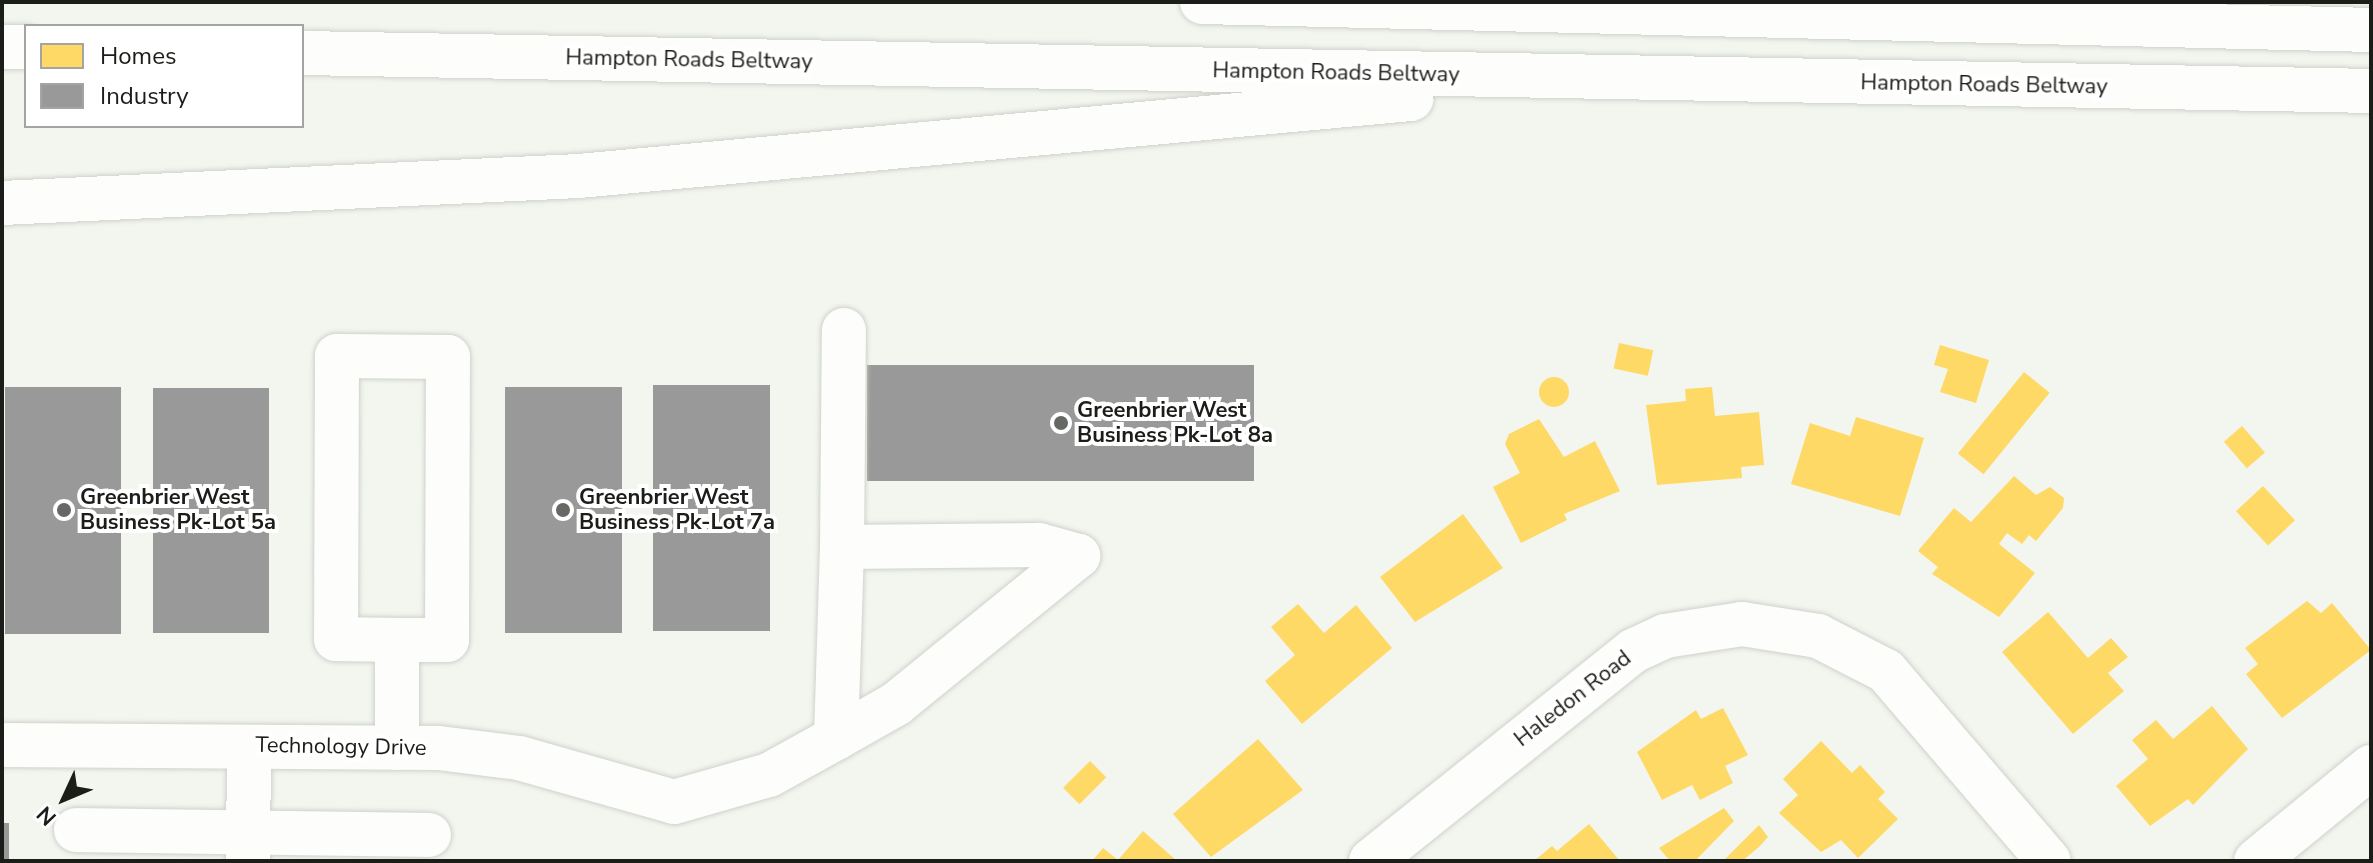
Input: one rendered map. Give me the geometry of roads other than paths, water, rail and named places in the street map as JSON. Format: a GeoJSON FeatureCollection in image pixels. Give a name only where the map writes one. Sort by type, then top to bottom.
{"type":"FeatureCollection","features":[{"type":"Feature","properties":{"kind":"main road"},"geometry":{"type":"LineString","coordinates":[[1202,2],[2371,30]]}},
{"type":"Feature","properties":{"kind":"main road"},"geometry":{"type":"LineString","coordinates":[[2,47],[24,47]]}},
{"type":"Feature","properties":{"kind":"main road","name":"Hampton Roads Beltway"},"geometry":{"type":"LineString","coordinates":[[304,53],[2371,91]]}},
{"type":"Feature","properties":{"kind":"main road"},"geometry":{"type":"LineString","coordinates":[[2,203],[579,176],[1630,78]]}},
{"type":"Feature","properties":{"kind":"main road"},"geometry":{"type":"LineString","coordinates":[[836,738],[844,330]]}},
{"type":"Feature","properties":{"kind":"main road"},"geometry":{"type":"LineString","coordinates":[[337,356],[448,357],[447,640],[397,640],[336,639],[337,356]]}},
{"type":"Feature","properties":{"kind":"main road"},"geometry":{"type":"LineString","coordinates":[[836,738],[896,704],[1078,556],[1039,545],[842,547]]}},
{"type":"Feature","properties":{"kind":"main road","name":"Haledon Road"},"geometry":{"type":"LineString","coordinates":[[1371,861],[1633,651],[1665,636],[1742,624],[1818,636],[1886,671],[2049,861]]}},
{"type":"Feature","properties":{"kind":"main road"},"geometry":{"type":"LineString","coordinates":[[397,640],[397,748]]}},
{"type":"Feature","properties":{"kind":"main road","name":"Technology Drive"},"geometry":{"type":"LineString","coordinates":[[2,745],[397,748],[519,758],[674,802],[769,775],[836,738]]}},
{"type":"Feature","properties":{"kind":"main road"},"geometry":{"type":"LineString","coordinates":[[248,847],[249,747]]}},
{"type":"Feature","properties":{"kind":"main road"},"geometry":{"type":"LineString","coordinates":[[2256,861],[2371,767]]}},
{"type":"Feature","properties":{"kind":"main road"},"geometry":{"type":"LineString","coordinates":[[76,830],[248,847],[429,835]]}},
{"type":"Feature","properties":{"kind":"place","name":"Greenbrier West Business Pk-Lot 8a"},"geometry":{"type":"Point","coordinates":[1061,423]}},
{"type":"Feature","properties":{"kind":"place","name":"Greenbrier West Business Pk-Lot 5a"},"geometry":{"type":"Point","coordinates":[64,510]}},
{"type":"Feature","properties":{"kind":"place","name":"Greenbrier West Business Pk-Lot 7a"},"geometry":{"type":"Point","coordinates":[563,510]}}]}
